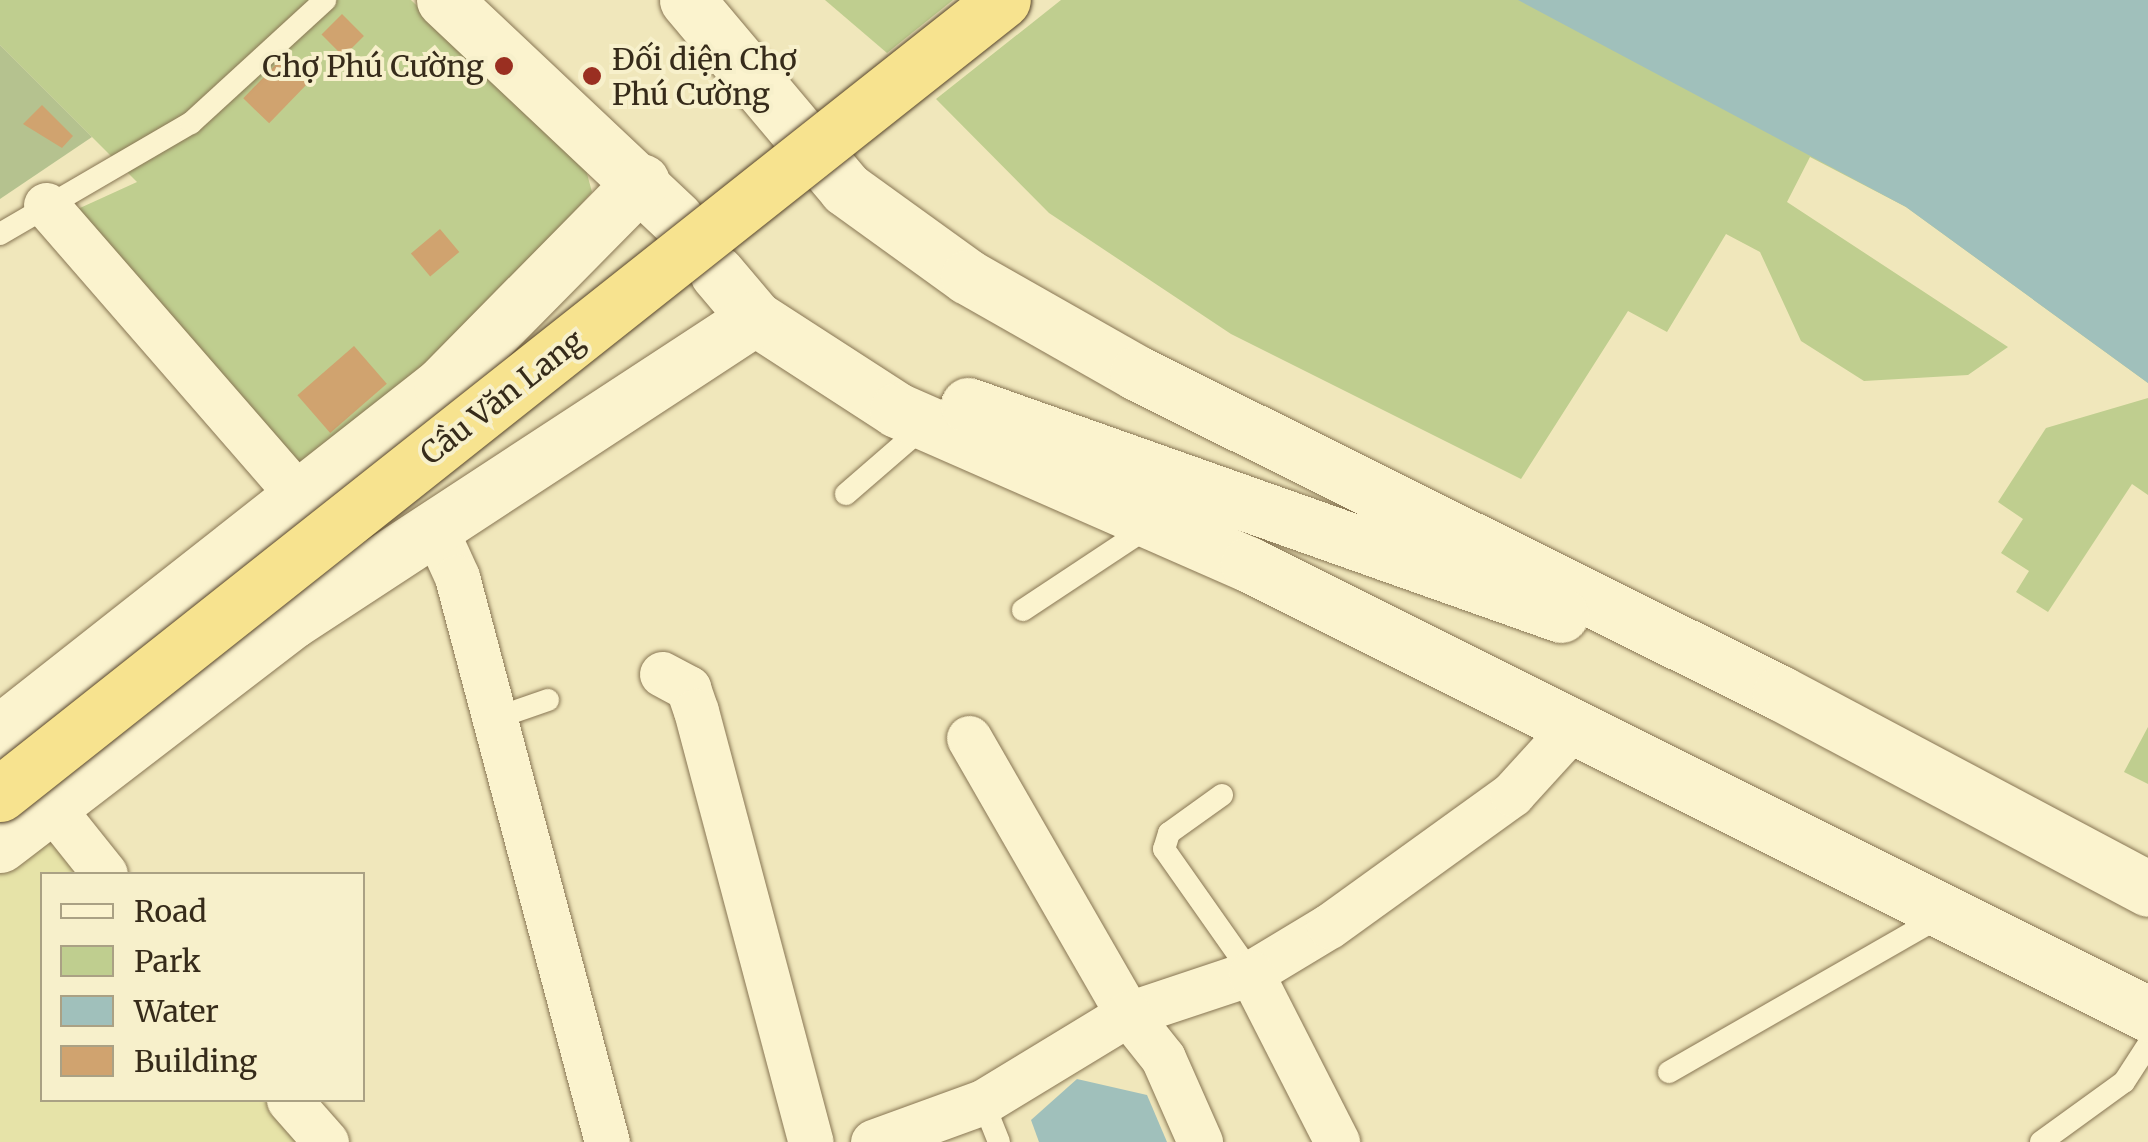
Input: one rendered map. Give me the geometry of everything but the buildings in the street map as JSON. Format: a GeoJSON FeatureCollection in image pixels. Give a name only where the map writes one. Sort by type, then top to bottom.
{"type":"FeatureCollection","features":[{"type":"Feature","properties":{"kind":"main road"},"geometry":{"type":"LineString","coordinates":[[0,732],[302,499],[659,200],[495,42],[444,0]]}},
{"type":"Feature","properties":{"kind":"main road"},"geometry":{"type":"LineString","coordinates":[[461,0],[495,42]]}},
{"type":"Feature","properties":{"kind":"main road"},"geometry":{"type":"LineString","coordinates":[[687,0],[846,189],[952,266],[1136,373],[1338,470],[1780,693],[2148,889]]}},
{"type":"Feature","properties":{"kind":"main road","name":"Cầu Văn Lang"},"geometry":{"type":"LineString","coordinates":[[25,800],[1004,0]]}},
{"type":"Feature","properties":{"kind":"main road"},"geometry":{"type":"LineString","coordinates":[[717,273],[775,331],[928,423],[1155,522],[1574,726],[2148,1014]]}},
{"type":"Feature","properties":{"kind":"main road"},"geometry":{"type":"LineString","coordinates":[[0,845],[25,800],[433,524],[775,331],[1780,693]]}},
{"type":"Feature","properties":{"kind":"main road"},"geometry":{"type":"LineString","coordinates":[[1110,454],[1338,470]]}},
{"type":"Feature","properties":{"kind":"street"},"geometry":{"type":"LineString","coordinates":[[46,205],[302,499]]}},
{"type":"Feature","properties":{"kind":"street"},"geometry":{"type":"LineString","coordinates":[[433,524],[496,718],[608,1142]]}},
{"type":"Feature","properties":{"kind":"street"},"geometry":{"type":"LineString","coordinates":[[662,674],[688,688],[696,711],[812,1142]]}},
{"type":"Feature","properties":{"kind":"street"},"geometry":{"type":"LineString","coordinates":[[874,1142],[991,1122],[1128,1014],[1250,973],[1437,854],[1548,764],[1574,726]]}},
{"type":"Feature","properties":{"kind":"street"},"geometry":{"type":"LineString","coordinates":[[969,738],[1128,1014],[1163,1058],[1200,1142]]}},
{"type":"Feature","properties":{"kind":"street"},"geometry":{"type":"LineString","coordinates":[[25,800],[103,872]]}},
{"type":"Feature","properties":{"kind":"street"},"geometry":{"type":"LineString","coordinates":[[1250,973],[1337,1142]]}},
{"type":"Feature","properties":{"kind":"street"},"geometry":{"type":"LineString","coordinates":[[291,1102],[326,1142]]}},
{"type":"Feature","properties":{"kind":"lane"},"geometry":{"type":"LineString","coordinates":[[0,234],[191,123],[325,0]]}},
{"type":"Feature","properties":{"kind":"lane"},"geometry":{"type":"LineString","coordinates":[[846,494],[928,423]]}},
{"type":"Feature","properties":{"kind":"lane"},"geometry":{"type":"LineString","coordinates":[[1023,610],[1155,522]]}},
{"type":"Feature","properties":{"kind":"lane"},"geometry":{"type":"LineString","coordinates":[[496,718],[548,700]]}},
{"type":"Feature","properties":{"kind":"lane"},"geometry":{"type":"LineString","coordinates":[[1222,795],[1169,833],[1164,849],[1250,973]]}},
{"type":"Feature","properties":{"kind":"lane"},"geometry":{"type":"LineString","coordinates":[[1669,1072],[1946,913]]}},
{"type":"Feature","properties":{"kind":"lane"},"geometry":{"type":"LineString","coordinates":[[2041,1142],[2124,1082],[2148,1045]]}},
{"type":"Feature","properties":{"kind":"shaded area"},"geometry":{"type":"Polygon","coordinates":[[[44,825],[83,872],[40,872],[40,1102],[271,1102],[304,1142],[0,1142],[0,862],[44,825]]]}},
{"type":"Feature","properties":{"kind":"green space"},"geometry":{"type":"Polygon","coordinates":[[[0,0],[411,0],[586,170],[592,192],[417,388],[299,474],[69,213],[137,182],[0,45],[0,0]]]}},
{"type":"Feature","properties":{"kind":"green space"},"geometry":{"type":"Polygon","coordinates":[[[825,0],[953,0],[887,53],[825,0]]]}},
{"type":"Feature","properties":{"kind":"green space"},"geometry":{"type":"Polygon","coordinates":[[[1061,0],[2148,0],[2148,383],[1906,207],[1810,157],[1787,202],[2008,347],[1968,375],[1864,381],[1801,341],[1760,252],[1726,234],[1667,332],[1628,311],[1521,479],[1231,334],[1049,213],[936,99],[1061,0]]]}},
{"type":"Feature","properties":{"kind":"green space"},"geometry":{"type":"Polygon","coordinates":[[[0,45],[92,137],[0,199],[0,45]]]}},
{"type":"Feature","properties":{"kind":"green space"},"geometry":{"type":"Polygon","coordinates":[[[2148,398],[2148,495],[2132,484],[2048,612],[2016,592],[2029,571],[2001,553],[2023,519],[1998,502],[2046,428],[2148,398]]]}},
{"type":"Feature","properties":{"kind":"green space"},"geometry":{"type":"Polygon","coordinates":[[[2148,727],[2148,784],[2124,772],[2148,727]]]}},
{"type":"Feature","properties":{"kind":"water"},"geometry":{"type":"Polygon","coordinates":[[[1518,0],[2148,0],[2148,383],[1906,207],[1518,0]]]}},
{"type":"Feature","properties":{"kind":"water"},"geometry":{"type":"Polygon","coordinates":[[[1077,1079],[1147,1095],[1167,1142],[1039,1142],[1031,1120],[1077,1079]]]}},
{"type":"Feature","properties":{"kind":"place","name":"Chợ Phú Cường"},"geometry":{"type":"Point","coordinates":[504,66]}},
{"type":"Feature","properties":{"kind":"place","name":"Đối diện Chợ Phú Cường"},"geometry":{"type":"Point","coordinates":[592,76]}}]}
